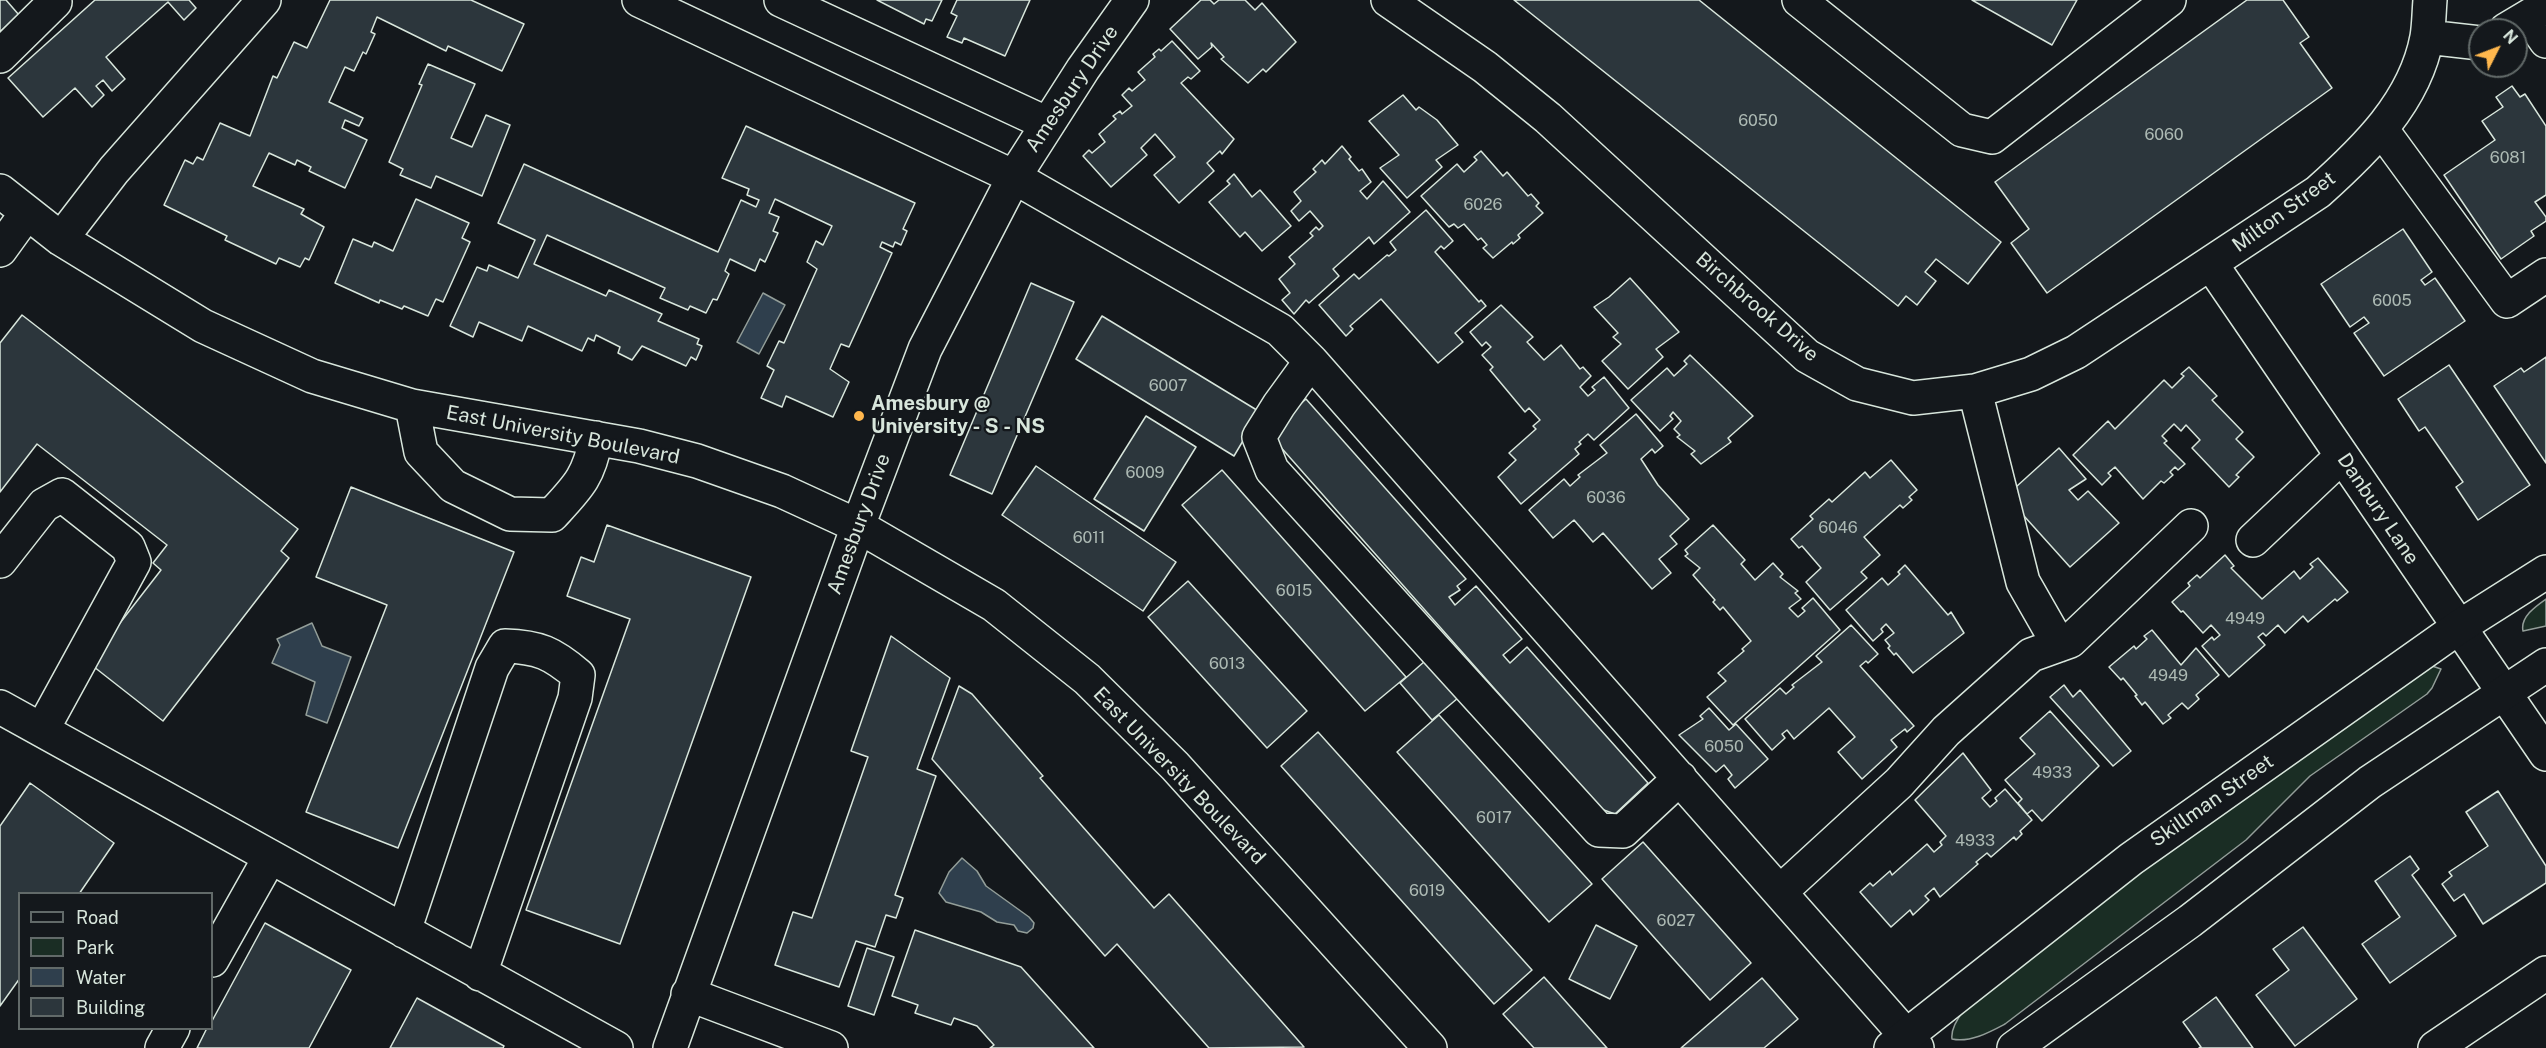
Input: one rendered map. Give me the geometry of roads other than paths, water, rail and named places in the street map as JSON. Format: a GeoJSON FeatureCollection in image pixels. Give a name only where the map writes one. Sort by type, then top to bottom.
{"type":"FeatureCollection","features":[{"type":"Feature","properties":{"kind":"street"},"geometry":{"type":"LineString","coordinates":[[0,56],[55,2],[53,0]]}},
{"type":"Feature","properties":{"kind":"street"},"geometry":{"type":"LineString","coordinates":[[61,239],[114,170],[264,0]]}},
{"type":"Feature","properties":{"kind":"street"},"geometry":{"type":"LineString","coordinates":[[639,0],[1014,177],[1280,330],[1311,362],[1780,892],[1905,1044]]}},
{"type":"Feature","properties":{"kind":"street"},"geometry":{"type":"LineString","coordinates":[[781,0],[1048,124]]}},
{"type":"Feature","properties":{"kind":"street","name":"Amesbury Drive"},"geometry":{"type":"LineString","coordinates":[[669,1048],[924,349],[1014,177],[1132,0]]}},
{"type":"Feature","properties":{"kind":"street","name":"Birchbrook Drive"},"geometry":{"type":"LineString","coordinates":[[1388,0],[1485,67],[1548,118],[1807,356],[1857,384],[1913,398],[1975,391],[2031,374],[2076,352],[2211,264]]}},
{"type":"Feature","properties":{"kind":"street"},"geometry":{"type":"LineString","coordinates":[[1799,0],[1962,130],[1992,137],[2169,0]]}},
{"type":"Feature","properties":{"kind":"street","name":"Milton Street"},"geometry":{"type":"LineString","coordinates":[[2211,264],[2318,192],[2382,130],[2414,81],[2427,37],[2430,0]]}},
{"type":"Feature","properties":{"kind":"street"},"geometry":{"type":"LineString","coordinates":[[2427,37],[2468,42]]}},
{"type":"Feature","properties":{"kind":"street"},"geometry":{"type":"LineString","coordinates":[[2382,130],[2507,301],[2546,275]]}},
{"type":"Feature","properties":{"kind":"street","name":"East University Boulevard"},"geometry":{"type":"LineString","coordinates":[[0,191],[26,214],[61,239],[203,326],[312,376],[412,406],[509,425],[639,446],[697,461],[782,491],[858,526],[994,605],[1087,679],[1175,766],[1430,1048]]}},
{"type":"Feature","properties":{"kind":"street"},"geometry":{"type":"LineString","coordinates":[[0,250],[26,214]]}},
{"type":"Feature","properties":{"kind":"street","name":"Danbury Lane"},"geometry":{"type":"LineString","coordinates":[[2211,264],[2546,754]]}},
{"type":"Feature","properties":{"kind":"street"},"geometry":{"type":"LineString","coordinates":[[1311,362],[1278,405],[1258,437],[1272,470],[1599,830],[1623,831],[1680,778]]}},
{"type":"Feature","properties":{"kind":"street"},"geometry":{"type":"LineString","coordinates":[[1975,391],[2023,582],[2059,645]]}},
{"type":"Feature","properties":{"kind":"street"},"geometry":{"type":"LineString","coordinates":[[412,406],[421,452],[453,486],[510,514],[552,515],[581,484],[592,463],[596,438]]}},
{"type":"Feature","properties":{"kind":"street"},"geometry":{"type":"LineString","coordinates":[[2253,540],[2342,456]]}},
{"type":"Feature","properties":{"kind":"street"},"geometry":{"type":"LineString","coordinates":[[0,561],[44,505],[62,495],[128,547],[134,562],[42,730]]}},
{"type":"Feature","properties":{"kind":"street"},"geometry":{"type":"LineString","coordinates":[[1780,892],[1899,783],[1946,731],[2031,655],[2070,641],[2191,526]]}},
{"type":"Feature","properties":{"kind":"street","name":"Skillman Street"},"geometry":{"type":"LineString","coordinates":[[1905,1044],[2131,859],[2459,627],[2546,572]]}},
{"type":"Feature","properties":{"kind":"street"},"geometry":{"type":"LineString","coordinates":[[404,931],[492,668],[505,646],[532,646],[557,657],[578,675],[575,698],[480,974]]}},
{"type":"Feature","properties":{"kind":"street"},"geometry":{"type":"LineString","coordinates":[[2014,1048],[2190,921],[2370,782],[2546,665]]}},
{"type":"Feature","properties":{"kind":"street"},"geometry":{"type":"LineString","coordinates":[[0,707],[480,974],[563,1036],[616,1048]]}},
{"type":"Feature","properties":{"kind":"street"},"geometry":{"type":"LineString","coordinates":[[213,958],[270,856]]}},
{"type":"Feature","properties":{"kind":"street"},"geometry":{"type":"LineString","coordinates":[[2435,1048],[2546,973]]}},
{"type":"Feature","properties":{"kind":"street"},"geometry":{"type":"LineString","coordinates":[[688,994],[831,1048]]}},
{"type":"Feature","properties":{"kind":"street"},"geometry":{"type":"LineString","coordinates":[[162,1048],[172,1030]]}},
{"type":"Feature","properties":{"kind":"water"},"geometry":{"type":"Polygon","coordinates":[[[763,293],[785,305],[759,354],[737,342],[763,293]]]}},
{"type":"Feature","properties":{"kind":"water"},"geometry":{"type":"Polygon","coordinates":[[[312,623],[322,646],[351,657],[327,723],[306,715],[315,682],[272,663],[280,645],[277,639],[312,623]]]}},
{"type":"Feature","properties":{"kind":"water"},"geometry":{"type":"Polygon","coordinates":[[[962,858],[977,871],[986,886],[1029,917],[1034,923],[1033,928],[1027,933],[1018,931],[1014,925],[997,922],[981,912],[946,902],[939,893],[949,872],[962,858]]]}},
{"type":"Feature","properties":{"kind":"place","name":"Amesbury @ University - S - NS"},"geometry":{"type":"Point","coordinates":[859,416]}}]}
